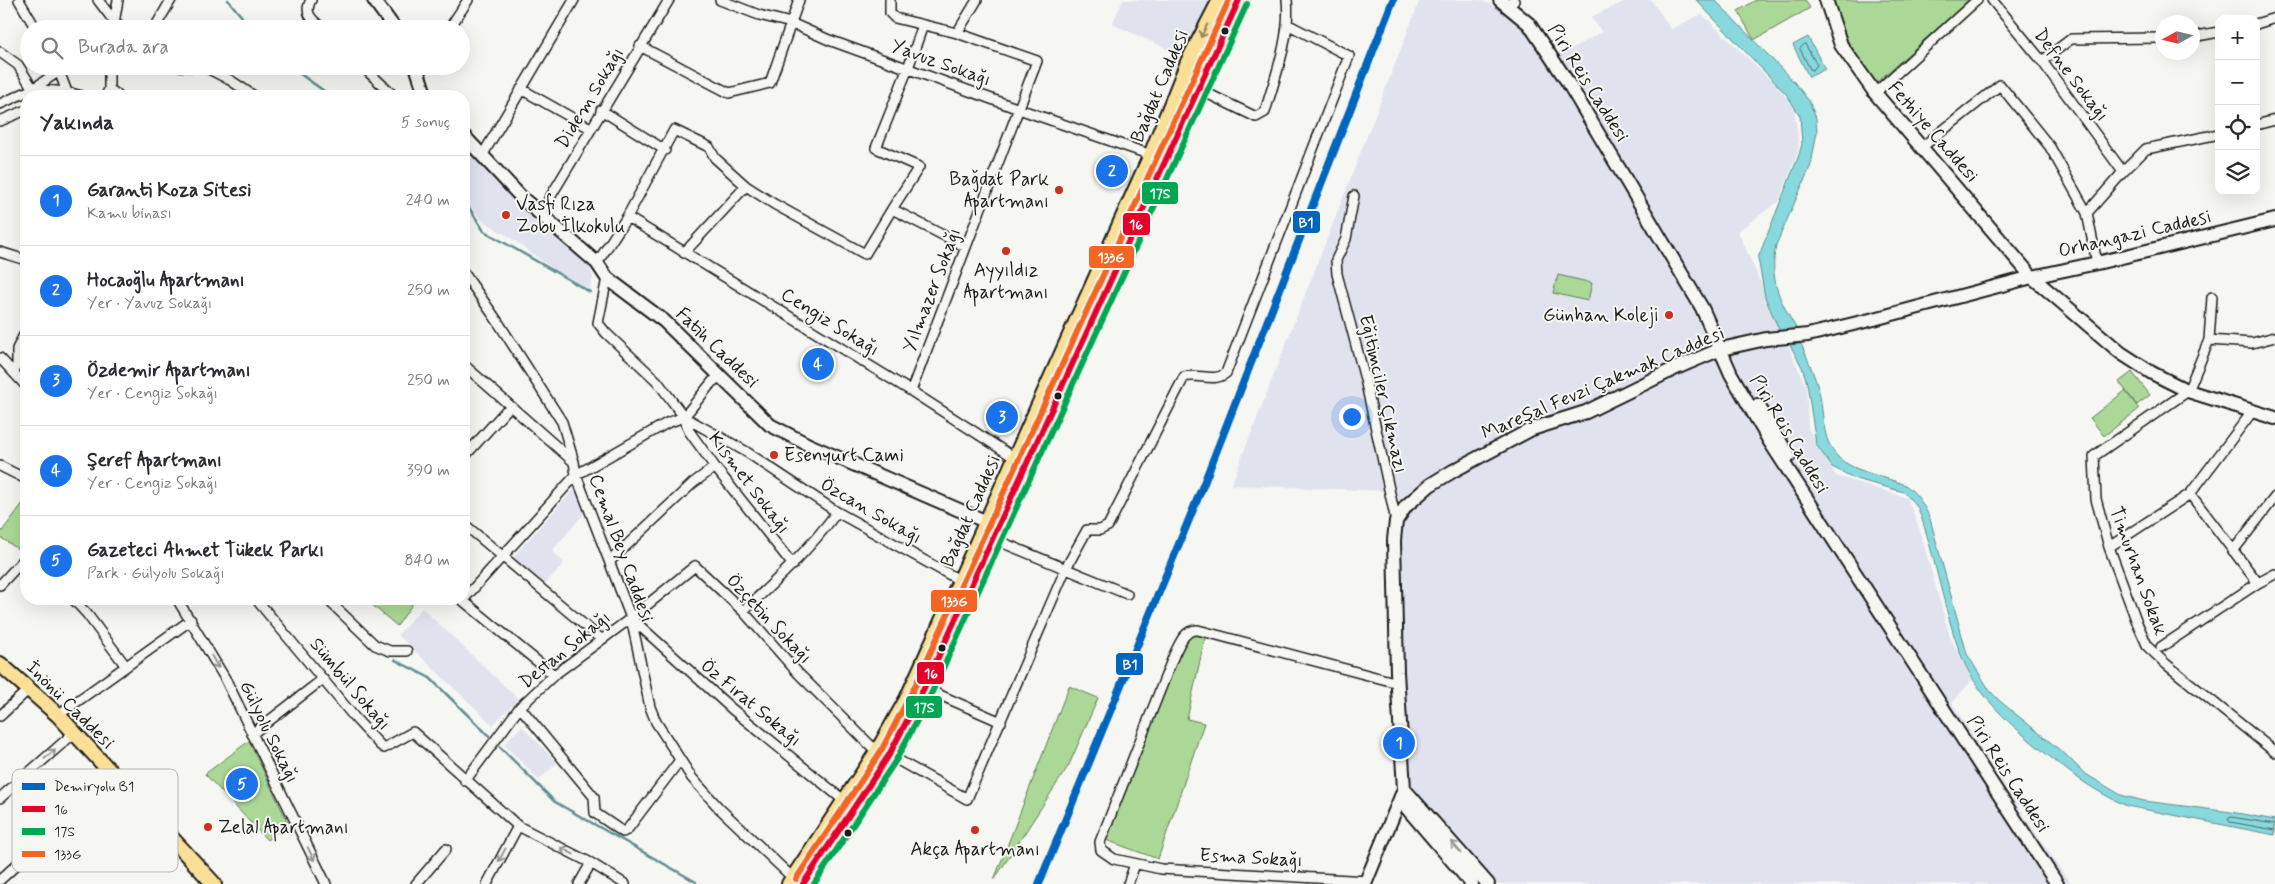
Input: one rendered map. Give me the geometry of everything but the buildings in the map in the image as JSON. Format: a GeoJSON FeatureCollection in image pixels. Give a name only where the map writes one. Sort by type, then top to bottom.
{"type":"FeatureCollection","features":[{"type":"Feature","properties":{"kind":"main road"},"geometry":{"type":"LineString","coordinates":[[374,0],[388,20]]}},
{"type":"Feature","properties":{"kind":"main road","name":"Bağdat Caddesi"},"geometry":{"type":"LineString","coordinates":[[883,754],[1151,155],[1188,62],[1220,0]]}},
{"type":"Feature","properties":{"kind":"main road","name":"Bağdat Caddesi"},"geometry":{"type":"LineString","coordinates":[[796,883],[883,754],[924,688],[991,538],[1239,0]]}},
{"type":"Feature","properties":{"kind":"main road","name":"Piri Reis Caddesi"},"geometry":{"type":"LineString","coordinates":[[1500,0],[1529,24],[1546,47],[1702,308],[1738,372],[1845,548],[1934,688],[2067,884]]}},
{"type":"Feature","properties":{"kind":"main road","name":"Piri Reis Caddesi"},"geometry":{"type":"LineString","coordinates":[[1513,0],[1534,19],[1564,60],[1705,300],[1724,348],[1731,374],[1770,442],[2057,884]]}},
{"type":"Feature","properties":{"kind":"main road","name":"Fethiye Caddesi"},"geometry":{"type":"LineString","coordinates":[[1826,0],[1841,45],[1875,94],[2032,277],[2121,353],[2152,373],[2188,391],[2275,418]]}},
{"type":"Feature","properties":{"kind":"main road"},"geometry":{"type":"LineString","coordinates":[[1188,62],[1187,72],[1191,77],[1205,74]]}},
{"type":"Feature","properties":{"kind":"main road"},"geometry":{"type":"LineString","coordinates":[[419,75],[423,90]]}},
{"type":"Feature","properties":{"kind":"main road"},"geometry":{"type":"LineString","coordinates":[[1171,105],[1175,100],[1185,103],[1186,118]]}},
{"type":"Feature","properties":{"kind":"main road","name":"Fatih Caddesi"},"geometry":{"type":"LineString","coordinates":[[470,143],[540,214],[597,263],[607,278],[664,321],[719,377],[774,428],[848,463],[988,522]]}},
{"type":"Feature","properties":{"kind":"main road","name":"Orhangazi Caddesi"},"geometry":{"type":"LineString","coordinates":[[2032,277],[2275,220]]}},
{"type":"Feature","properties":{"kind":"main road","name":"Mareşal Fevzi Çakmak Caddesi"},"geometry":{"type":"LineString","coordinates":[[1396,521],[1406,506],[1430,485],[1504,442],[1532,429],[1586,412],[1674,369],[1724,348],[1808,334],[1882,317],[2032,277]]}},
{"type":"Feature","properties":{"kind":"main road"},"geometry":{"type":"LineString","coordinates":[[1366,882],[1402,795],[1394,540],[1396,521]]}},
{"type":"Feature","properties":{"kind":"main road","name":"İnönü Caddesi"},"geometry":{"type":"LineString","coordinates":[[0,664],[58,716],[107,769]]}},
{"type":"Feature","properties":{"kind":"main road"},"geometry":{"type":"LineString","coordinates":[[1402,795],[1472,884]]}},
{"type":"Feature","properties":{"kind":"main road"},"geometry":{"type":"LineString","coordinates":[[1402,795],[1488,884]]}},
{"type":"Feature","properties":{"kind":"main road","name":"İnönü Caddesi"},"geometry":{"type":"LineString","coordinates":[[178,845],[214,884]]}},
{"type":"Feature","properties":{"kind":"street"},"geometry":{"type":"LineString","coordinates":[[19,0],[31,20]]}},
{"type":"Feature","properties":{"kind":"street"},"geometry":{"type":"LineString","coordinates":[[98,0],[110,20]]}},
{"type":"Feature","properties":{"kind":"street"},"geometry":{"type":"LineString","coordinates":[[114,20],[118,0]]}},
{"type":"Feature","properties":{"kind":"street"},"geometry":{"type":"LineString","coordinates":[[159,20],[171,0]]}},
{"type":"Feature","properties":{"kind":"street"},"geometry":{"type":"LineString","coordinates":[[311,0],[307,6],[308,15],[313,20]]}},
{"type":"Feature","properties":{"kind":"street"},"geometry":{"type":"LineString","coordinates":[[455,20],[468,0]]}},
{"type":"Feature","properties":{"kind":"street"},"geometry":{"type":"LineString","coordinates":[[482,156],[574,0]]}},
{"type":"Feature","properties":{"kind":"street","name":"Didem Sokağı"},"geometry":{"type":"LineString","coordinates":[[540,214],[590,128],[669,0]]}},
{"type":"Feature","properties":{"kind":"street","name":"Yavuz Sokağı"},"geometry":{"type":"LineString","coordinates":[[720,0],[759,15],[791,23],[829,40],[1151,155]]}},
{"type":"Feature","properties":{"kind":"street"},"geometry":{"type":"LineString","coordinates":[[640,46],[729,92],[770,82],[799,0]]}},
{"type":"Feature","properties":{"kind":"street"},"geometry":{"type":"LineString","coordinates":[[890,0],[890,13],[895,18],[956,33],[977,0]]}},
{"type":"Feature","properties":{"kind":"street"},"geometry":{"type":"LineString","coordinates":[[1198,89],[1256,117],[1260,117],[1264,112],[1277,71],[1287,24],[1287,0]]}},
{"type":"Feature","properties":{"kind":"street"},"geometry":{"type":"LineString","coordinates":[[1875,94],[1977,0]]}},
{"type":"Feature","properties":{"kind":"street","name":"Defne Sokağı"},"geometry":{"type":"LineString","coordinates":[[1992,0],[2042,61],[2123,172]]}},
{"type":"Feature","properties":{"kind":"street"},"geometry":{"type":"LineString","coordinates":[[2260,23],[2275,18]]}},
{"type":"Feature","properties":{"kind":"street"},"geometry":{"type":"LineString","coordinates":[[924,688],[1001,722],[1066,568],[1087,530],[1100,530],[1108,526],[1184,378],[1192,376],[1221,377],[1226,373],[1349,56],[1287,24]]}},
{"type":"Feature","properties":{"kind":"street"},"geometry":{"type":"LineString","coordinates":[[597,263],[626,217],[674,130],[708,147],[715,158],[746,186],[774,204],[865,254],[919,167],[876,148],[923,25]]}},
{"type":"Feature","properties":{"kind":"street","name":"Yılmazer Sokağı"},"geometry":{"type":"LineString","coordinates":[[911,391],[1037,61],[956,33]]}},
{"type":"Feature","properties":{"kind":"street"},"geometry":{"type":"LineString","coordinates":[[2200,36],[2215,33]]}},
{"type":"Feature","properties":{"kind":"street"},"geometry":{"type":"LineString","coordinates":[[2042,61],[2071,39],[2155,38]]}},
{"type":"Feature","properties":{"kind":"street"},"geometry":{"type":"LineString","coordinates":[[0,52],[20,68]]}},
{"type":"Feature","properties":{"kind":"street"},"geometry":{"type":"LineString","coordinates":[[24,75],[33,89]]}},
{"type":"Feature","properties":{"kind":"street"},"geometry":{"type":"LineString","coordinates":[[33,89],[52,75]]}},
{"type":"Feature","properties":{"kind":"street"},"geometry":{"type":"LineString","coordinates":[[63,75],[66,90]]}},
{"type":"Feature","properties":{"kind":"street"},"geometry":{"type":"LineString","coordinates":[[107,90],[108,75]]}},
{"type":"Feature","properties":{"kind":"street"},"geometry":{"type":"LineString","coordinates":[[220,75],[245,90]]}},
{"type":"Feature","properties":{"kind":"street"},"geometry":{"type":"LineString","coordinates":[[372,75],[388,90]]}},
{"type":"Feature","properties":{"kind":"street"},"geometry":{"type":"LineString","coordinates":[[1922,147],[2000,85],[2050,147],[2087,213],[2097,263]]}},
{"type":"Feature","properties":{"kind":"street"},"geometry":{"type":"LineString","coordinates":[[33,89],[44,90]]}},
{"type":"Feature","properties":{"kind":"street"},"geometry":{"type":"LineString","coordinates":[[520,89],[590,128]]}},
{"type":"Feature","properties":{"kind":"street"},"geometry":{"type":"LineString","coordinates":[[0,104],[20,95]]}},
{"type":"Feature","properties":{"kind":"street"},"geometry":{"type":"LineString","coordinates":[[0,110],[2,120],[20,112]]}},
{"type":"Feature","properties":{"kind":"street"},"geometry":{"type":"LineString","coordinates":[[602,110],[664,150]]}},
{"type":"Feature","properties":{"kind":"street"},"geometry":{"type":"LineString","coordinates":[[2260,124],[2275,120]]}},
{"type":"Feature","properties":{"kind":"street"},"geometry":{"type":"LineString","coordinates":[[2087,213],[2146,149],[2215,135]]}},
{"type":"Feature","properties":{"kind":"street"},"geometry":{"type":"LineString","coordinates":[[684,253],[746,186]]}},
{"type":"Feature","properties":{"kind":"street","name":"Eğitimciler Çıkmazı"},"geometry":{"type":"LineString","coordinates":[[1354,196],[1346,239],[1336,260],[1337,274],[1365,379],[1396,521]]}},
{"type":"Feature","properties":{"kind":"street"},"geometry":{"type":"LineString","coordinates":[[892,209],[966,247]]}},
{"type":"Feature","properties":{"kind":"street","name":"Cengiz Sokağı"},"geometry":{"type":"LineString","coordinates":[[626,217],[911,391],[1015,458]]}},
{"type":"Feature","properties":{"kind":"street"},"geometry":{"type":"LineString","coordinates":[[0,252],[20,258]]}},
{"type":"Feature","properties":{"kind":"street","name":"Özcan Sokağı"},"geometry":{"type":"LineString","coordinates":[[607,278],[598,323],[606,333],[657,381],[684,417],[745,451],[837,512],[961,581]]}},
{"type":"Feature","properties":{"kind":"street"},"geometry":{"type":"LineString","coordinates":[[470,282],[562,422],[574,462]]}},
{"type":"Feature","properties":{"kind":"street"},"geometry":{"type":"LineString","coordinates":[[2188,391],[2209,340],[2212,297]]}},
{"type":"Feature","properties":{"kind":"street"},"geometry":{"type":"LineString","coordinates":[[2209,340],[2252,343],[2275,337]]}},
{"type":"Feature","properties":{"kind":"street"},"geometry":{"type":"LineString","coordinates":[[16,368],[17,349],[20,343]]}},
{"type":"Feature","properties":{"kind":"street"},"geometry":{"type":"LineString","coordinates":[[0,358],[16,368],[20,375]]}},
{"type":"Feature","properties":{"kind":"street"},"geometry":{"type":"LineString","coordinates":[[16,368],[20,365]]}},
{"type":"Feature","properties":{"kind":"street","name":"Cemal Bey Caddesi"},"geometry":{"type":"LineString","coordinates":[[470,370],[574,462],[576,475],[631,618],[650,707],[656,722],[680,760],[719,808],[796,883]]}},
{"type":"Feature","properties":{"kind":"street"},"geometry":{"type":"LineString","coordinates":[[470,592],[576,475],[667,424],[684,417],[712,382],[719,377]]}},
{"type":"Feature","properties":{"kind":"street","name":"Timurhan Sokak"},"geometry":{"type":"LineString","coordinates":[[2188,391],[2094,456],[2096,499],[2109,547],[2148,647],[2166,664],[2275,752]]}},
{"type":"Feature","properties":{"kind":"street"},"geometry":{"type":"LineString","coordinates":[[470,449],[510,406]]}},
{"type":"Feature","properties":{"kind":"street"},"geometry":{"type":"LineString","coordinates":[[2109,547],[2190,494],[2252,412]]}},
{"type":"Feature","properties":{"kind":"street","name":"Kısmet Sokağı"},"geometry":{"type":"LineString","coordinates":[[684,417],[689,430],[715,467],[793,566]]}},
{"type":"Feature","properties":{"kind":"street"},"geometry":{"type":"LineString","coordinates":[[700,446],[712,432]]}},
{"type":"Feature","properties":{"kind":"street"},"geometry":{"type":"LineString","coordinates":[[0,466],[20,475]]}},
{"type":"Feature","properties":{"kind":"street"},"geometry":{"type":"LineString","coordinates":[[610,561],[693,483],[715,467]]}},
{"type":"Feature","properties":{"kind":"street"},"geometry":{"type":"LineString","coordinates":[[2190,494],[2258,584]]}},
{"type":"Feature","properties":{"kind":"street"},"geometry":{"type":"LineString","coordinates":[[2232,551],[2275,497]]}},
{"type":"Feature","properties":{"kind":"street"},"geometry":{"type":"LineString","coordinates":[[743,611],[793,566],[813,544],[837,512]]}},
{"type":"Feature","properties":{"kind":"street"},"geometry":{"type":"LineString","coordinates":[[470,529],[601,639]]}},
{"type":"Feature","properties":{"kind":"street"},"geometry":{"type":"LineString","coordinates":[[991,538],[1127,594]]}},
{"type":"Feature","properties":{"kind":"street"},"geometry":{"type":"LineString","coordinates":[[0,585],[20,565]]}},
{"type":"Feature","properties":{"kind":"street","name":"Özçetin Sokağı"},"geometry":{"type":"LineString","coordinates":[[631,618],[695,566],[743,611],[798,673],[883,754],[967,799],[1001,722]]}},
{"type":"Feature","properties":{"kind":"street"},"geometry":{"type":"LineString","coordinates":[[2161,647],[2275,574]]}},
{"type":"Feature","properties":{"kind":"street"},"geometry":{"type":"LineString","coordinates":[[79,605],[125,665]]}},
{"type":"Feature","properties":{"kind":"street","name":"Gülyolu Sokağı"},"geometry":{"type":"LineString","coordinates":[[181,605],[226,680],[326,884]]}},
{"type":"Feature","properties":{"kind":"street","name":"Sümbül Sokağı"},"geometry":{"type":"LineString","coordinates":[[261,605],[355,718],[384,748],[413,732],[465,781],[518,826],[591,863],[625,884]]}},
{"type":"Feature","properties":{"kind":"street"},"geometry":{"type":"LineString","coordinates":[[333,605],[375,645],[390,651],[407,651]]}},
{"type":"Feature","properties":{"kind":"street"},"geometry":{"type":"LineString","coordinates":[[468,605],[554,676]]}},
{"type":"Feature","properties":{"kind":"street","name":"Destan Sokağı"},"geometry":{"type":"LineString","coordinates":[[465,781],[520,708],[554,676],[631,618]]}},
{"type":"Feature","properties":{"kind":"street","name":"Öz Fırat Sokağı"},"geometry":{"type":"LineString","coordinates":[[631,618],[725,703],[849,805]]}},
{"type":"Feature","properties":{"kind":"street"},"geometry":{"type":"LineString","coordinates":[[58,716],[125,665],[191,620]]}},
{"type":"Feature","properties":{"kind":"street","name":"Esma Sokağı"},"geometry":{"type":"LineString","coordinates":[[1366,882],[1161,870],[1135,864],[1106,854],[1101,850],[1100,842],[1174,655],[1182,638],[1189,632],[1194,630],[1207,633],[1398,683]]}},
{"type":"Feature","properties":{"kind":"street"},"geometry":{"type":"LineString","coordinates":[[252,734],[323,679]]}},
{"type":"Feature","properties":{"kind":"street"},"geometry":{"type":"LineString","coordinates":[[0,716],[29,689]]}},
{"type":"Feature","properties":{"kind":"street"},"geometry":{"type":"LineString","coordinates":[[520,708],[594,797],[595,814],[623,832],[627,830],[680,760]]}},
{"type":"Feature","properties":{"kind":"street"},"geometry":{"type":"LineString","coordinates":[[33,769],[74,733]]}},
{"type":"Feature","properties":{"kind":"street"},"geometry":{"type":"LineString","coordinates":[[0,798],[12,787]]}},
{"type":"Feature","properties":{"kind":"street"},"geometry":{"type":"LineString","coordinates":[[487,884],[518,826]]}},
{"type":"Feature","properties":{"kind":"street"},"geometry":{"type":"LineString","coordinates":[[416,884],[446,849]]}},
{"type":"Feature","properties":{"kind":"street"},"geometry":{"type":"LineString","coordinates":[[579,884],[591,863]]}},
{"type":"Feature","properties":{"kind":"street"},"geometry":{"type":"LineString","coordinates":[[1128,884],[1135,864]]}},
{"type":"Feature","properties":{"kind":"street"},"geometry":{"type":"LineString","coordinates":[[0,880],[12,869]]}},
{"type":"Feature","properties":{"kind":"shaded area"},"geometry":{"type":"Polygon","coordinates":[[[1123,0],[1211,0],[1184,56],[1112,24],[1123,0]]]}},
{"type":"Feature","properties":{"kind":"shaded area"},"geometry":{"type":"Polygon","coordinates":[[[1420,0],[1479,0],[1495,6],[1525,30],[1542,55],[1566,52],[1602,32],[1591,17],[1628,0],[1651,0],[1671,29],[1702,14],[1780,89],[1794,108],[1799,149],[1779,201],[1738,231],[1806,387],[1808,428],[1836,476],[1907,498],[1919,528],[1950,637],[1972,680],[1952,703],[2031,826],[2071,884],[1488,884],[1406,788],[1386,491],[1231,485],[1420,0]]]}},
{"type":"Feature","properties":{"kind":"shaded area","name":"Vasfi Rıza Zobu İlkokulu"},"geometry":{"type":"Polygon","coordinates":[[[470,149],[520,203],[589,265],[593,277],[590,288],[581,287],[564,277],[511,238],[482,220],[470,205],[470,149]]]}},
{"type":"Feature","properties":{"kind":"shaded area"},"geometry":{"type":"Polygon","coordinates":[[[575,488],[587,510],[552,551],[564,563],[543,586],[513,557],[575,488]]]}},
{"type":"Feature","properties":{"kind":"shaded area"},"geometry":{"type":"Polygon","coordinates":[[[422,608],[518,699],[493,725],[398,635],[422,608]]]}},
{"type":"Feature","properties":{"kind":"shaded area"},"geometry":{"type":"Polygon","coordinates":[[[522,726],[557,763],[539,780],[504,744],[522,726]]]}},
{"type":"Feature","properties":{"kind":"green space"},"geometry":{"type":"Polygon","coordinates":[[[1756,0],[1805,0],[1810,8],[1754,40],[1738,11],[1756,0]]]}},
{"type":"Feature","properties":{"kind":"green space"},"geometry":{"type":"Polygon","coordinates":[[[1833,0],[1969,0],[1875,84],[1849,45],[1833,0]]]}},
{"type":"Feature","properties":{"kind":"green space"},"geometry":{"type":"Polygon","coordinates":[[[1558,275],[1592,283],[1588,301],[1553,293],[1558,275]]]}},
{"type":"Feature","properties":{"kind":"green space"},"geometry":{"type":"Polygon","coordinates":[[[2132,372],[2150,395],[2137,405],[2119,382],[2132,372]]]}},
{"type":"Feature","properties":{"kind":"green space"},"geometry":{"type":"Polygon","coordinates":[[[2125,391],[2139,409],[2104,436],[2090,418],[2125,391]]]}},
{"type":"Feature","properties":{"kind":"green space"},"geometry":{"type":"Polygon","coordinates":[[[20,507],[20,549],[0,537],[0,534],[20,507]]]}},
{"type":"Feature","properties":{"kind":"green space"},"geometry":{"type":"Polygon","coordinates":[[[372,605],[412,605],[397,626],[372,605]]]}},
{"type":"Feature","properties":{"kind":"green space"},"geometry":{"type":"Polygon","coordinates":[[[1197,635],[1205,638],[1187,719],[1204,723],[1158,859],[1103,839],[1183,643],[1190,636],[1197,635]]]}},
{"type":"Feature","properties":{"kind":"green space"},"geometry":{"type":"Polygon","coordinates":[[[1069,686],[1098,698],[1069,765],[994,880],[1069,686]]]}},
{"type":"Feature","properties":{"kind":"green space"},"geometry":{"type":"Polygon","coordinates":[[[249,741],[288,823],[267,840],[205,774],[249,741]]]}},
{"type":"Feature","properties":{"kind":"water"},"geometry":{"type":"Polygon","coordinates":[[[1696,0],[1715,0],[1795,83],[1809,101],[1816,118],[1817,132],[1811,165],[1776,245],[1774,257],[1777,289],[1796,328],[1780,332],[1765,297],[1758,258],[1799,155],[1802,144],[1800,116],[1787,95],[1696,0]]]}},
{"type":"Feature","properties":{"kind":"water"},"geometry":{"type":"Polygon","coordinates":[[[1808,37],[1825,69],[1809,77],[1793,45],[1808,37]]]}},
{"type":"Feature","properties":{"kind":"water"},"geometry":{"type":"Polygon","coordinates":[[[1801,344],[1819,391],[1827,439],[1836,455],[1844,462],[1858,469],[1910,488],[1925,509],[1930,519],[1967,654],[1990,691],[2066,755],[2084,773],[2121,795],[2144,801],[2231,812],[2275,820],[2275,835],[2127,806],[2103,794],[2070,773],[2003,716],[1982,692],[1965,665],[1948,614],[1918,508],[1904,492],[1856,479],[1832,467],[1816,444],[1807,383],[1802,367],[1790,345],[1801,344]]]}},
{"type":"Feature","properties":{"kind":"waterway"},"geometry":{"type":"LineString","coordinates":[[228,0],[245,20]]}},
{"type":"Feature","properties":{"kind":"waterway"},"geometry":{"type":"LineString","coordinates":[[302,75],[323,90]]}},
{"type":"Feature","properties":{"kind":"waterway"},"geometry":{"type":"LineString","coordinates":[[470,209],[484,231],[590,292]]}},
{"type":"Feature","properties":{"kind":"waterway"},"geometry":{"type":"LineString","coordinates":[[395,660],[430,678],[489,736]]}},
{"type":"Feature","properties":{"kind":"waterway"},"geometry":{"type":"LineString","coordinates":[[500,747],[555,802],[696,882]]}},
{"type":"Feature","properties":{"kind":"rail line","name":"B1"},"geometry":{"type":"LineString","coordinates":[[1039,884],[1204,483],[1393,0]]}},
{"type":"Feature","properties":{"kind":"transit line","name":"133G"},"geometry":{"type":"LineString","coordinates":[[796,879],[881,751],[916,684],[1229,0]]}},
{"type":"Feature","properties":{"kind":"transit line","name":"16"},"geometry":{"type":"LineString","coordinates":[[803,884],[889,755],[924,688],[1239,0]]}},
{"type":"Feature","properties":{"kind":"transit line","name":"17S"},"geometry":{"type":"LineString","coordinates":[[814,884],[896,760],[932,692],[1247,4]]}},
{"type":"Feature","properties":{"kind":"place","name":"Hocaoğlu Apartmanı"},"geometry":{"type":"Point","coordinates":[1112,171]}},
{"type":"Feature","properties":{"kind":"place","name":"Bağdat Park Apartmanı"},"geometry":{"type":"Point","coordinates":[1059,190]}},
{"type":"Feature","properties":{"kind":"place","name":"Vasfi Rıza Zobu İlkokulu"},"geometry":{"type":"Point","coordinates":[506,215]}},
{"type":"Feature","properties":{"kind":"place","name":"Ayyıldız Apartmanı"},"geometry":{"type":"Point","coordinates":[1006,251]}},
{"type":"Feature","properties":{"kind":"place","name":"Günhan Koleji"},"geometry":{"type":"Point","coordinates":[1669,315]}},
{"type":"Feature","properties":{"kind":"place","name":"Şeref Apartmanı"},"geometry":{"type":"Point","coordinates":[818,364]}},
{"type":"Feature","properties":{"kind":"place","name":"Özdemir Apartmanı"},"geometry":{"type":"Point","coordinates":[1002,417]}},
{"type":"Feature","properties":{"kind":"place","name":"Esenyurt Cami"},"geometry":{"type":"Point","coordinates":[774,455]}},
{"type":"Feature","properties":{"kind":"place","name":"Garanti Koza Sitesi"},"geometry":{"type":"Point","coordinates":[1399,743]}},
{"type":"Feature","properties":{"kind":"place","name":"Gazeteci Ahmet Tükek Parkı"},"geometry":{"type":"Point","coordinates":[242,784]}},
{"type":"Feature","properties":{"kind":"place","name":"Zelal Apartmanı"},"geometry":{"type":"Point","coordinates":[208,827]}},
{"type":"Feature","properties":{"kind":"place","name":"Akça Apartmanı"},"geometry":{"type":"Point","coordinates":[975,830]}}]}
